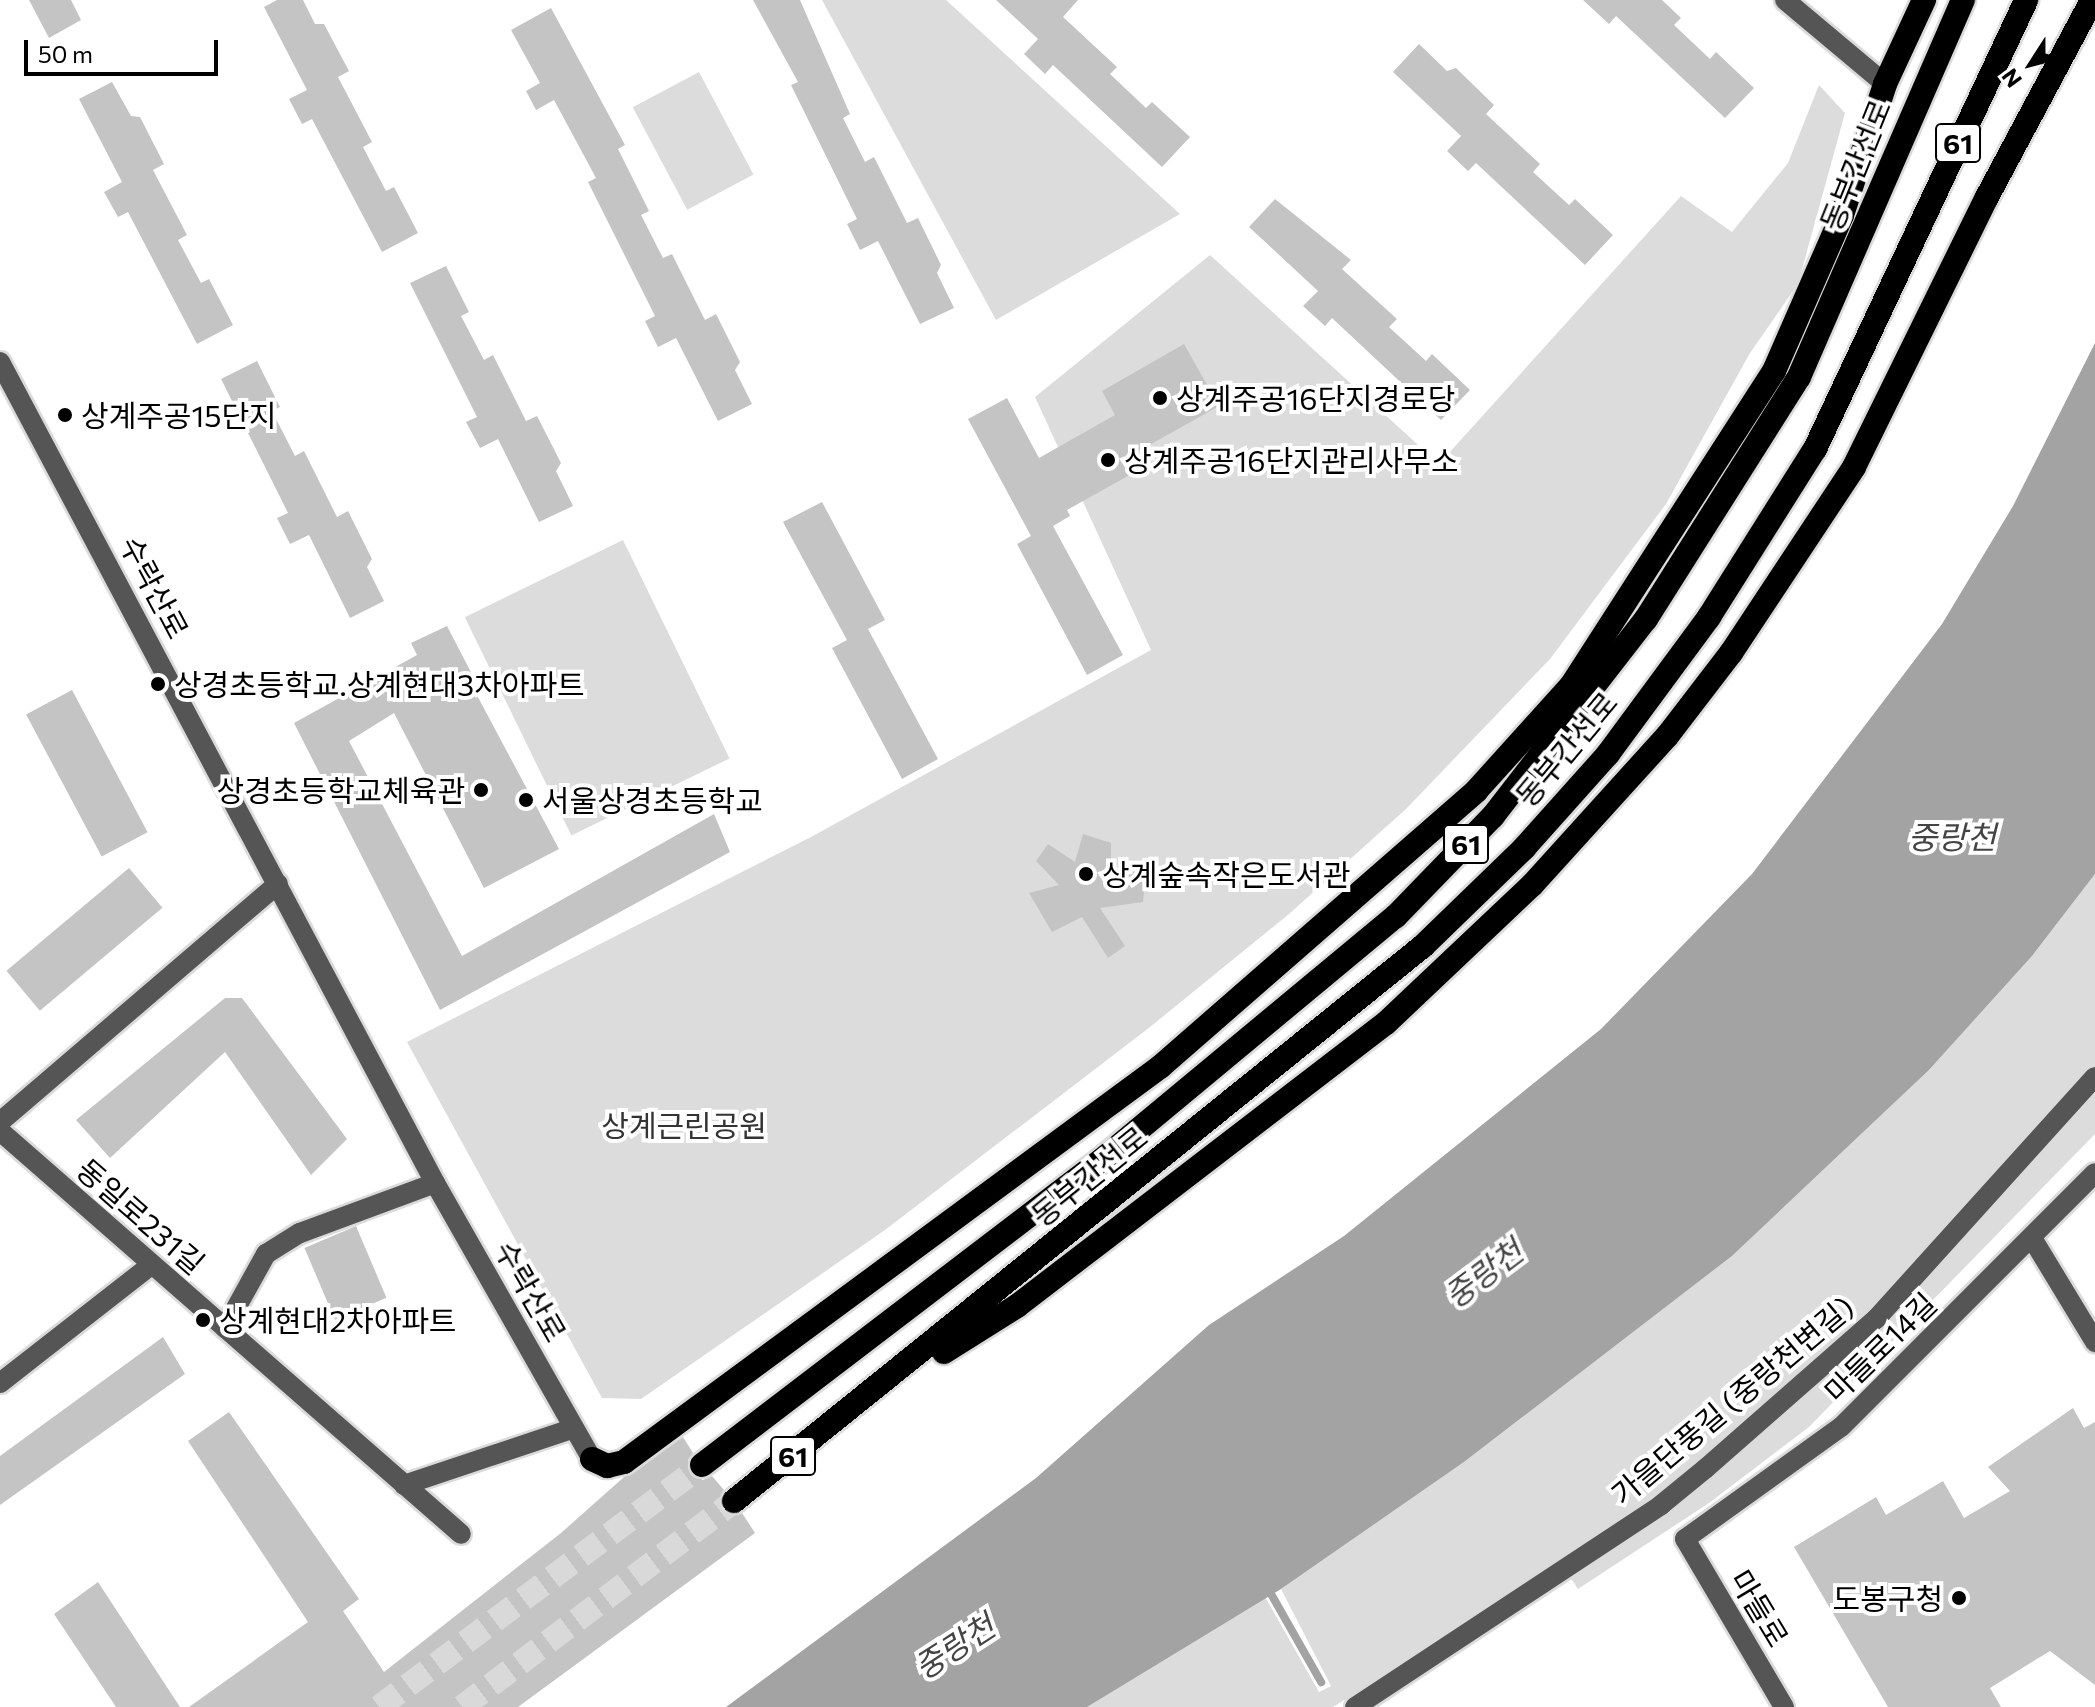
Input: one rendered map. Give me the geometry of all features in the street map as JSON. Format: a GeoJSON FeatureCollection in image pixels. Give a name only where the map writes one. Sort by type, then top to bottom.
{"type":"FeatureCollection","features":[{"type":"Feature","properties":{"kind":"highway"},"geometry":{"type":"LineString","coordinates":[[592,1459],[607,1466],[624,1462],[1160,1067],[1476,791],[1571,686],[1774,371],[1842,215],[1885,84],[1924,0]]}},
{"type":"Feature","properties":{"kind":"highway","name":"동부간선로"},"geometry":{"type":"LineString","coordinates":[[702,1465],[1103,1159],[1396,916],[1493,816],[1646,619],[1799,377],[1837,297],[1896,148],[1963,0]]}},
{"type":"Feature","properties":{"kind":"highway","name":"동부간선로"},"geometry":{"type":"LineString","coordinates":[[734,1501],[851,1411],[1423,946],[1524,848],[1608,754],[1709,617],[1815,449],[2026,0]]}},
{"type":"Feature","properties":{"kind":"highway"},"geometry":{"type":"LineString","coordinates":[[851,1411],[1017,1306],[1386,1023],[1532,885],[1668,735],[1749,627],[1854,467],[1987,197],[2092,0]]}},
{"type":"Feature","properties":{"kind":"highway"},"geometry":{"type":"LineString","coordinates":[[1837,297],[1871,128]]}},
{"type":"Feature","properties":{"kind":"street"},"geometry":{"type":"LineString","coordinates":[[1785,0],[1885,84]]}},
{"type":"Feature","properties":{"kind":"street","name":"수락산로"},"geometry":{"type":"LineString","coordinates":[[0,362],[435,1183],[592,1459]]}},
{"type":"Feature","properties":{"kind":"street"},"geometry":{"type":"LineString","coordinates":[[0,1122],[278,884]]}},
{"type":"Feature","properties":{"kind":"street","name":"가을단풍길 (중랑천변길)"},"geometry":{"type":"LineString","coordinates":[[1355,1707],[1661,1505],[1705,1469],[1876,1319],[2095,1077]]}},
{"type":"Feature","properties":{"kind":"street","name":"동일로231길"},"geometry":{"type":"LineString","coordinates":[[0,1131],[461,1534]]}},
{"type":"Feature","properties":{"kind":"street","name":"마들로14길"},"geometry":{"type":"LineString","coordinates":[[1685,1539],[1841,1427],[2095,1173]]}},
{"type":"Feature","properties":{"kind":"street"},"geometry":{"type":"LineString","coordinates":[[225,1328],[266,1254],[300,1233],[435,1183]]}},
{"type":"Feature","properties":{"kind":"street"},"geometry":{"type":"LineString","coordinates":[[2032,1238],[2095,1342]]}},
{"type":"Feature","properties":{"kind":"street"},"geometry":{"type":"LineString","coordinates":[[0,1383],[151,1265]]}},
{"type":"Feature","properties":{"kind":"street"},"geometry":{"type":"LineString","coordinates":[[404,1485],[574,1428]]}},
{"type":"Feature","properties":{"kind":"street","name":"마들로"},"geometry":{"type":"LineString","coordinates":[[1685,1539],[1784,1707]]}},
{"type":"Feature","properties":{"kind":"green space"},"geometry":{"type":"Polygon","coordinates":[[[822,0],[946,0],[1180,214],[996,320],[822,0]]]}},
{"type":"Feature","properties":{"kind":"green space"},"geometry":{"type":"Polygon","coordinates":[[[699,72],[753,174],[687,210],[633,107],[699,72]]]}},
{"type":"Feature","properties":{"kind":"green space","name":"상계근린공원"},"geometry":{"type":"Polygon","coordinates":[[[1819,85],[1845,113],[1798,284],[1750,353],[1666,504],[1550,659],[1406,809],[1289,914],[1150,1027],[885,1230],[641,1399],[602,1398],[407,1042],[811,837],[1151,650],[1035,397],[1210,255],[1439,464],[1681,196],[1732,232],[1788,163],[1819,85]]]}},
{"type":"Feature","properties":{"kind":"green space"},"geometry":{"type":"Polygon","coordinates":[[[623,540],[730,758],[571,836],[465,617],[623,540]]]}},
{"type":"Feature","properties":{"kind":"green space"},"geometry":{"type":"Polygon","coordinates":[[[2095,874],[2095,1134],[1809,1427],[1709,1503],[1578,1589],[1562,1565],[1333,1707],[1087,1707],[1264,1595],[1319,1692],[1331,1686],[1281,1589],[1464,1462],[1732,1256],[1929,1070],[2032,956],[2095,874]]]}},
{"type":"Feature","properties":{"kind":"water","name":"중랑천"},"geometry":{"type":"Polygon","coordinates":[[[2095,343],[2095,874],[2032,956],[1929,1070],[1732,1256],[1464,1462],[1281,1589],[1087,1707],[726,1707],[1036,1478],[1209,1325],[1344,1236],[1601,1029],[1752,874],[1942,624],[2013,506],[2095,343]]]}},
{"type":"Feature","properties":{"kind":"building"},"geometry":{"type":"Polygon","coordinates":[[[29,0],[71,0],[81,20],[49,38],[29,0]]]}},
{"type":"Feature","properties":{"kind":"building"},"geometry":{"type":"Polygon","coordinates":[[[277,0],[303,0],[315,24],[324,24],[349,71],[338,77],[372,142],[363,147],[386,191],[394,187],[418,233],[382,252],[312,119],[302,124],[289,99],[307,90],[264,7],[277,0]]]}},
{"type":"Feature","properties":{"kind":"building"},"geometry":{"type":"Polygon","coordinates":[[[753,0],[800,0],[850,114],[843,118],[865,162],[874,157],[907,223],[918,218],[941,265],[937,273],[954,308],[920,324],[878,241],[860,250],[847,224],[857,219],[791,85],[798,82],[753,0]]]}},
{"type":"Feature","properties":{"kind":"building"},"geometry":{"type":"Polygon","coordinates":[[[996,0],[1078,0],[1063,17],[1117,67],[1110,74],[1146,108],[1152,102],[1190,137],[1162,167],[1053,65],[1045,74],[1024,54],[1038,39],[996,0]]]}},
{"type":"Feature","properties":{"kind":"building"},"geometry":{"type":"Polygon","coordinates":[[[1583,0],[1662,0],[1681,18],[1674,25],[1710,59],[1716,52],[1754,88],[1725,118],[1616,16],[1609,24],[1583,0]]]}},
{"type":"Feature","properties":{"kind":"building"},"geometry":{"type":"Polygon","coordinates":[[[551,8],[625,145],[618,149],[649,211],[641,215],[663,258],[672,254],[705,320],[716,314],[740,362],[735,370],[752,404],[718,421],[676,338],[658,347],[645,321],[655,316],[588,182],[596,178],[554,100],[536,110],[526,91],[540,83],[511,30],[551,8]]]}},
{"type":"Feature","properties":{"kind":"building"},"geometry":{"type":"Polygon","coordinates":[[[1419,44],[1447,71],[1456,68],[1494,105],[1486,114],[1540,164],[1533,172],[1569,205],[1575,199],[1613,235],[1585,265],[1476,163],[1468,171],[1447,151],[1461,136],[1393,72],[1419,44]]]}},
{"type":"Feature","properties":{"kind":"building"},"geometry":{"type":"Polygon","coordinates":[[[112,82],[131,116],[140,117],[164,164],[153,170],[187,235],[178,240],[201,283],[209,279],[233,325],[197,344],[128,212],[118,217],[104,192],[122,182],[79,99],[112,82]]]}},
{"type":"Feature","properties":{"kind":"building"},"geometry":{"type":"Polygon","coordinates":[[[1275,199],[1351,260],[1342,269],[1397,319],[1389,327],[1426,361],[1432,354],[1470,390],[1441,420],[1332,318],[1325,326],[1303,306],[1318,291],[1249,227],[1275,199]]]}},
{"type":"Feature","properties":{"kind":"building"},"geometry":{"type":"Polygon","coordinates":[[[446,266],[469,312],[461,316],[484,360],[493,355],[526,421],[537,416],[561,463],[556,471],[573,506],[539,522],[498,439],[480,448],[466,422],[477,417],[410,283],[446,266]]]}},
{"type":"Feature","properties":{"kind":"building"},"geometry":{"type":"Polygon","coordinates":[[[1184,344],[1219,406],[1137,452],[1144,467],[1067,510],[1070,516],[1053,526],[1123,655],[1087,675],[1017,544],[1031,536],[968,419],[1007,398],[1039,458],[1115,415],[1102,391],[1184,344]]]}},
{"type":"Feature","properties":{"kind":"building"},"geometry":{"type":"Polygon","coordinates":[[[257,361],[280,407],[272,411],[295,456],[304,451],[337,517],[348,511],[372,559],[367,567],[384,601],[350,618],[309,535],[290,544],[277,518],[288,513],[221,379],[257,361]]]}},
{"type":"Feature","properties":{"kind":"building"},"geometry":{"type":"Polygon","coordinates":[[[822,502],[885,620],[868,629],[938,759],[902,779],[832,648],[847,640],[783,522],[822,502]]]}},
{"type":"Feature","properties":{"kind":"building","name":"서울상경초등학교"},"geometry":{"type":"Polygon","coordinates":[[[447,626],[476,682],[471,684],[559,849],[484,888],[394,713],[349,741],[462,956],[714,814],[730,852],[440,1010],[294,723],[417,655],[411,643],[447,626]]]}},
{"type":"Feature","properties":{"kind":"building"},"geometry":{"type":"Polygon","coordinates":[[[72,690],[148,832],[102,857],[26,714],[72,690]]]}},
{"type":"Feature","properties":{"kind":"building"},"geometry":{"type":"Polygon","coordinates":[[[1083,834],[1111,843],[1111,870],[1146,873],[1143,902],[1100,908],[1125,946],[1108,958],[1082,917],[1052,932],[1029,893],[1059,885],[1036,861],[1048,844],[1075,862],[1083,834]]]}},
{"type":"Feature","properties":{"kind":"building"},"geometry":{"type":"Polygon","coordinates":[[[129,868],[162,908],[40,1011],[6,971],[129,868]]]}},
{"type":"Feature","properties":{"kind":"building"},"geometry":{"type":"Polygon","coordinates":[[[225,998],[242,998],[347,1139],[311,1175],[225,1052],[110,1158],[76,1120],[225,998]]]}},
{"type":"Feature","properties":{"kind":"building"},"geometry":{"type":"Polygon","coordinates":[[[356,1226],[386,1298],[335,1320],[304,1248],[356,1226]]]}},
{"type":"Feature","properties":{"kind":"building"},"geometry":{"type":"Polygon","coordinates":[[[163,1337],[185,1374],[0,1505],[0,1456],[163,1337]]]}},
{"type":"Feature","properties":{"kind":"building","name":"도봉구청"},"geometry":{"type":"Polygon","coordinates":[[[2073,1408],[2084,1428],[2095,1422],[2095,1685],[2050,1651],[1990,1688],[2001,1707],[1888,1707],[1794,1547],[1876,1497],[1886,1515],[1943,1481],[1964,1518],[2010,1491],[1988,1467],[2073,1408]]]}},
{"type":"Feature","properties":{"kind":"building"},"geometry":{"type":"Polygon","coordinates":[[[229,1412],[359,1599],[343,1611],[384,1672],[561,1533],[624,1477],[683,1437],[693,1453],[688,1460],[690,1473],[703,1480],[712,1476],[724,1490],[722,1510],[729,1515],[742,1513],[755,1533],[518,1707],[189,1707],[308,1622],[188,1441],[229,1412]]]}},
{"type":"Feature","properties":{"kind":"building"},"geometry":{"type":"Polygon","coordinates":[[[98,1582],[180,1707],[116,1707],[54,1614],[98,1582]]]}},
{"type":"Feature","properties":{"kind":"waterway"},"geometry":{"type":"LineString","coordinates":[[1266,1585],[1321,1682]]}},
{"type":"Feature","properties":{"kind":"tunnel"},"geometry":{"type":"LineString","coordinates":[[379,1707],[702,1465]]}},
{"type":"Feature","properties":{"kind":"tunnel"},"geometry":{"type":"LineString","coordinates":[[462,1707],[734,1501]]}},
{"type":"Feature","properties":{"kind":"place","name":"상계주공16단지경로당"},"geometry":{"type":"Point","coordinates":[1160,398]}},
{"type":"Feature","properties":{"kind":"place","name":"상계주공15단지"},"geometry":{"type":"Point","coordinates":[65,415]}},
{"type":"Feature","properties":{"kind":"place","name":"상계주공16단지관리사무소"},"geometry":{"type":"Point","coordinates":[1108,460]}},
{"type":"Feature","properties":{"kind":"place","name":"상경초등학교.상계현대3차아파트"},"geometry":{"type":"Point","coordinates":[158,684]}},
{"type":"Feature","properties":{"kind":"place","name":"상경초등학교체육관"},"geometry":{"type":"Point","coordinates":[481,790]}},
{"type":"Feature","properties":{"kind":"place","name":"서울상경초등학교"},"geometry":{"type":"Point","coordinates":[526,800]}},
{"type":"Feature","properties":{"kind":"place","name":"상계숲속작은도서관"},"geometry":{"type":"Point","coordinates":[1086,874]}},
{"type":"Feature","properties":{"kind":"place","name":"상계현대2차아파트"},"geometry":{"type":"Point","coordinates":[203,1320]}},
{"type":"Feature","properties":{"kind":"place","name":"도봉구청"},"geometry":{"type":"Point","coordinates":[1959,1598]}}]}
